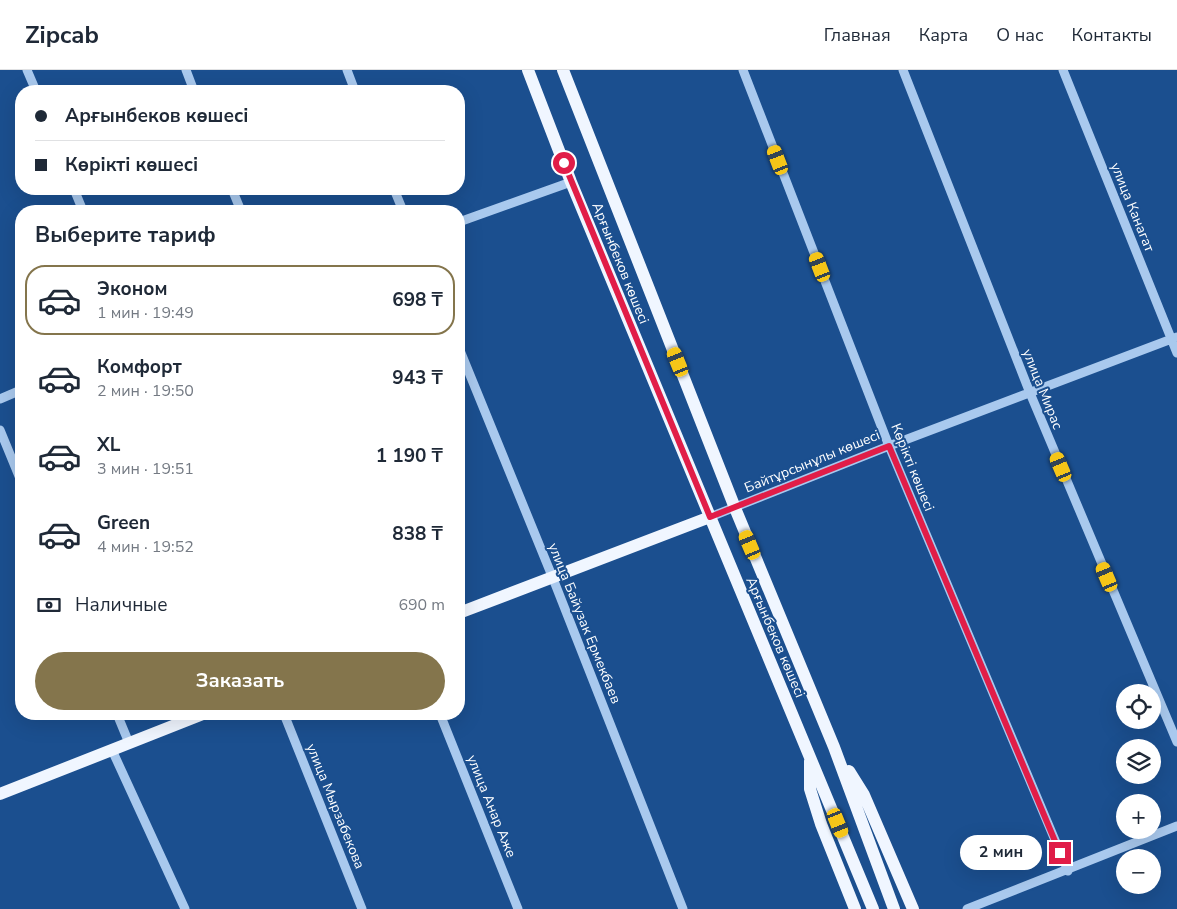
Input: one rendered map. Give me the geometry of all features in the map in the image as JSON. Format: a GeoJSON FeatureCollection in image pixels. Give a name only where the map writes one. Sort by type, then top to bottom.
{"type":"FeatureCollection","features":[{"type":"Feature","properties":{"kind":"main road","name":"Арғынбеков көшесі"},"geometry":{"type":"LineString","coordinates":[[528,70],[571,182],[873,909]]}},
{"type":"Feature","properties":{"kind":"main road","name":"Арғынбеков көшесі"},"geometry":{"type":"LineString","coordinates":[[563,70],[735,508],[834,747],[894,909]]}},
{"type":"Feature","properties":{"kind":"main road","name":"Байтұрсынұлы көшесі"},"geometry":{"type":"LineString","coordinates":[[465,611],[710,517]]}},
{"type":"Feature","properties":{"kind":"main road"},"geometry":{"type":"LineString","coordinates":[[0,794],[188,720]]}},
{"type":"Feature","properties":{"kind":"main road"},"geometry":{"type":"LineString","coordinates":[[834,747],[864,795],[913,909]]}},
{"type":"Feature","properties":{"kind":"main road"},"geometry":{"type":"LineString","coordinates":[[810,754],[810,789],[821,824],[855,909]]}},
{"type":"Feature","properties":{"kind":"street"},"geometry":{"type":"LineString","coordinates":[[27,70],[33,85]]}},
{"type":"Feature","properties":{"kind":"street"},"geometry":{"type":"LineString","coordinates":[[186,70],[192,85]]}},
{"type":"Feature","properties":{"kind":"street"},"geometry":{"type":"LineString","coordinates":[[347,70],[353,85]]}},
{"type":"Feature","properties":{"kind":"street","name":"Көрікті көшесі"},"geometry":{"type":"LineString","coordinates":[[744,70],[889,446],[1068,871]]}},
{"type":"Feature","properties":{"kind":"street","name":"улица Мирас"},"geometry":{"type":"LineString","coordinates":[[903,70],[1030,394],[1177,742]]}},
{"type":"Feature","properties":{"kind":"street","name":"улица Канагат"},"geometry":{"type":"LineString","coordinates":[[1063,70],[1174,338],[1177,354]]}},
{"type":"Feature","properties":{"kind":"street"},"geometry":{"type":"LineString","coordinates":[[465,220],[571,182]]}},
{"type":"Feature","properties":{"kind":"street","name":"Байтұрсынұлы көшесі"},"geometry":{"type":"LineString","coordinates":[[710,517],[889,446],[1174,338]]}},
{"type":"Feature","properties":{"kind":"street","name":"улица Байузак Ермекбаев"},"geometry":{"type":"LineString","coordinates":[[465,363],[684,909]]}},
{"type":"Feature","properties":{"kind":"street"},"geometry":{"type":"LineString","coordinates":[[0,399],[15,393]]}},
{"type":"Feature","properties":{"kind":"street"},"geometry":{"type":"LineString","coordinates":[[0,430],[15,467]]}},
{"type":"Feature","properties":{"kind":"street"},"geometry":{"type":"LineString","coordinates":[[119,720],[129,743]]}},
{"type":"Feature","properties":{"kind":"street","name":"улица Мырзабекова"},"geometry":{"type":"LineString","coordinates":[[286,720],[362,909]]}},
{"type":"Feature","properties":{"kind":"street","name":"улица Анар Аже"},"geometry":{"type":"LineString","coordinates":[[442,720],[518,909]]}},
{"type":"Feature","properties":{"kind":"street"},"geometry":{"type":"LineString","coordinates":[[112,750],[185,909]]}},
{"type":"Feature","properties":{"kind":"street"},"geometry":{"type":"LineString","coordinates":[[967,909],[1068,871],[1177,826]]}},
{"type":"Feature","properties":{"kind":"route"},"geometry":{"type":"LineString","coordinates":[[564,163],[710,517],[889,446],[1060,853]]}}]}
